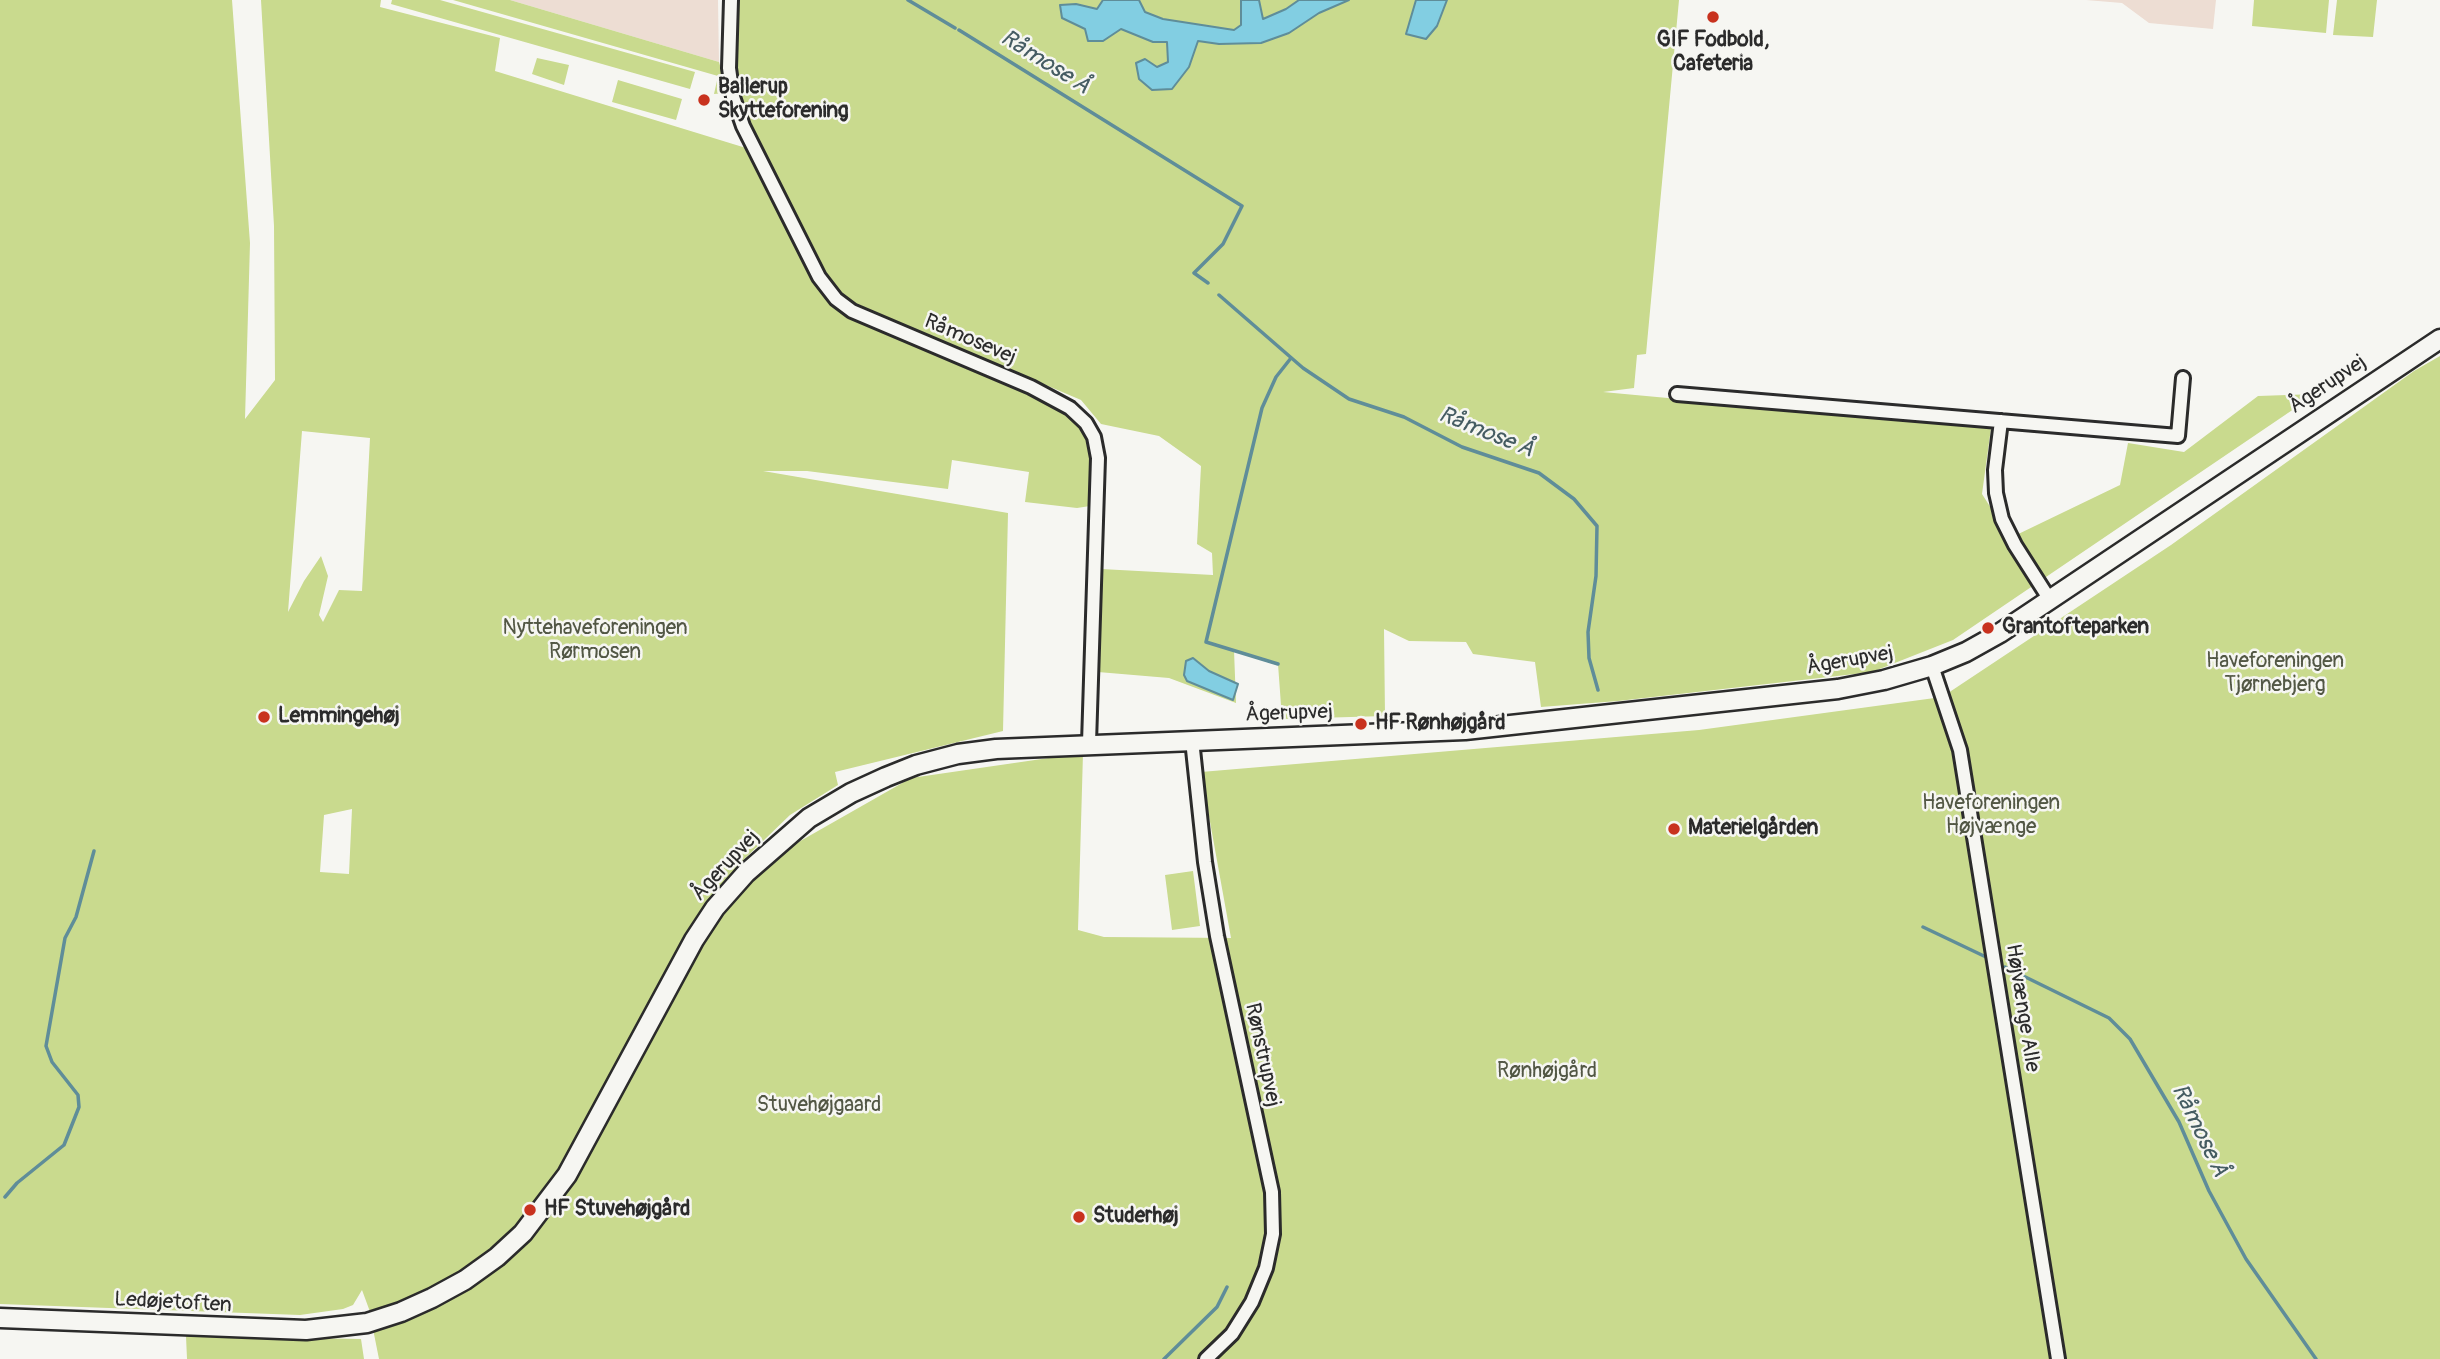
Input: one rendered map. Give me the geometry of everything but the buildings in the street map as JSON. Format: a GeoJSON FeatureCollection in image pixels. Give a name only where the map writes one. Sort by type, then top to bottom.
{"type":"FeatureCollection","features":[{"type":"Feature","properties":{"kind":"street","name":"Råmosevej"},"geometry":{"type":"LineString","coordinates":[[731,0],[729,68],[733,97],[743,126],[819,277],[836,299],[852,311],[1031,387],[1070,408],[1086,422],[1094,437],[1098,458],[1089,743]]}},
{"type":"Feature","properties":{"kind":"street","name":"Ågerupvej"},"geometry":{"type":"LineString","coordinates":[[344,1327],[379,1320],[432,1298],[465,1280],[523,1233],[567,1175],[694,940],[715,908],[746,873],[809,818],[850,793],[886,776],[958,754],[996,749],[1089,743],[1465,730],[1838,689],[1884,680],[1932,666],[1966,652],[2000,633],[2440,339]]}},
{"type":"Feature","properties":{"kind":"street"},"geometry":{"type":"LineString","coordinates":[[1677,394],[2178,436],[2183,378]]}},
{"type":"Feature","properties":{"kind":"street"},"geometry":{"type":"LineString","coordinates":[[2001,421],[1995,470],[1996,493],[2002,519],[2050,600]]}},
{"type":"Feature","properties":{"kind":"street","name":"Højvænge Alle"},"geometry":{"type":"LineString","coordinates":[[1932,666],[1960,750],[2059,1359]]}},
{"type":"Feature","properties":{"kind":"street","name":"Rønstrupvej"},"geometry":{"type":"LineString","coordinates":[[1192,740],[1205,862],[1217,936],[1272,1192],[1273,1234],[1268,1260],[1252,1302],[1232,1334],[1206,1359]]}},
{"type":"Feature","properties":{"kind":"street","name":"Ledøjetoften"},"geometry":{"type":"LineString","coordinates":[[0,1318],[267,1330],[344,1327]]}},
{"type":"Feature","properties":{"kind":"shaded area"},"geometry":{"type":"Polygon","coordinates":[[[510,0],[718,0],[719,62],[510,0]]]}},
{"type":"Feature","properties":{"kind":"shaded area"},"geometry":{"type":"Polygon","coordinates":[[[2086,0],[2216,0],[2213,29],[2149,23],[2122,3],[2086,0]]]}},
{"type":"Feature","properties":{"kind":"green space"},"geometry":{"type":"Polygon","coordinates":[[[0,0],[232,0],[250,243],[245,419],[275,380],[274,226],[261,0],[381,0],[380,7],[500,38],[495,71],[746,148],[834,304],[1067,412],[1089,437],[1094,461],[1090,506],[1077,508],[1025,502],[1029,472],[952,460],[948,489],[807,471],[763,471],[1008,513],[1003,731],[835,772],[838,785],[790,815],[735,868],[774,856],[911,778],[1083,753],[1078,930],[1104,937],[1231,938],[1201,772],[1699,730],[1942,697],[2171,545],[2414,371],[2440,356],[2440,1359],[379,1359],[369,1309],[362,1290],[353,1305],[300,1315],[0,1304],[0,0]],[[302,431],[288,612],[321,556],[328,576],[319,615],[323,622],[339,590],[362,591],[370,438],[302,431]],[[352,809],[324,815],[320,872],[349,874],[352,809]]]}},
{"type":"Feature","properties":{"kind":"green space"},"geometry":{"type":"Polygon","coordinates":[[[392,0],[440,0],[695,72],[690,89],[391,4],[392,0]]]}},
{"type":"Feature","properties":{"kind":"green space"},"geometry":{"type":"Polygon","coordinates":[[[453,0],[510,0],[719,62],[727,90],[725,93],[714,94],[718,76],[453,0]]]}},
{"type":"Feature","properties":{"kind":"green space"},"geometry":{"type":"Polygon","coordinates":[[[737,0],[1679,0],[1646,354],[1637,355],[1634,388],[1603,392],[1991,428],[1982,494],[2010,538],[2120,485],[2128,443],[2184,452],[2258,396],[2316,394],[1953,640],[1872,672],[1618,701],[1541,707],[1535,662],[1473,654],[1466,642],[1409,641],[1384,629],[1385,716],[1282,719],[1278,664],[1234,650],[1236,703],[1169,678],[1098,672],[1101,569],[1213,575],[1212,553],[1197,544],[1201,466],[1159,436],[1101,424],[1081,400],[851,302],[841,293],[824,271],[738,97],[734,67],[737,0]]]}},
{"type":"Feature","properties":{"kind":"green space"},"geometry":{"type":"Polygon","coordinates":[[[2254,0],[2329,0],[2326,33],[2252,26],[2254,0]]]}},
{"type":"Feature","properties":{"kind":"green space"},"geometry":{"type":"Polygon","coordinates":[[[2337,0],[2377,0],[2373,37],[2333,35],[2337,0]]]}},
{"type":"Feature","properties":{"kind":"green space"},"geometry":{"type":"Polygon","coordinates":[[[537,58],[569,65],[564,85],[532,74],[537,58]]]}},
{"type":"Feature","properties":{"kind":"green space"},"geometry":{"type":"Polygon","coordinates":[[[618,80],[682,99],[676,120],[612,102],[618,80]]]}},
{"type":"Feature","properties":{"kind":"green space"},"geometry":{"type":"Polygon","coordinates":[[[1193,871],[1200,926],[1172,930],[1165,875],[1193,871]]]}},
{"type":"Feature","properties":{"kind":"green space"},"geometry":{"type":"Polygon","coordinates":[[[186,1336],[361,1339],[364,1359],[187,1359],[186,1336]]]}},
{"type":"Feature","properties":{"kind":"water"},"geometry":{"type":"Polygon","coordinates":[[[1103,0],[1139,0],[1145,12],[1163,19],[1234,30],[1241,25],[1241,0],[1259,0],[1263,19],[1299,0],[1349,0],[1319,13],[1289,33],[1261,43],[1219,44],[1198,41],[1189,67],[1172,89],[1152,90],[1139,79],[1136,63],[1145,59],[1157,67],[1168,62],[1167,42],[1153,42],[1121,29],[1103,41],[1088,41],[1085,29],[1062,18],[1060,5],[1076,4],[1097,9],[1103,0]]]}},
{"type":"Feature","properties":{"kind":"water"},"geometry":{"type":"Polygon","coordinates":[[[1416,0],[1447,0],[1437,26],[1426,39],[1406,34],[1416,0]]]}},
{"type":"Feature","properties":{"kind":"water"},"geometry":{"type":"Polygon","coordinates":[[[1193,658],[1209,671],[1238,684],[1233,700],[1187,681],[1184,675],[1186,661],[1193,658]]]}},
{"type":"Feature","properties":{"kind":"waterway","name":"Råmose Å"},"geometry":{"type":"LineString","coordinates":[[908,0],[955,28]]}},
{"type":"Feature","properties":{"kind":"waterway","name":"Råmose Å"},"geometry":{"type":"LineString","coordinates":[[959,30],[1242,206],[1223,244],[1194,273],[1208,283]]}},
{"type":"Feature","properties":{"kind":"waterway","name":"Råmose Å"},"geometry":{"type":"LineString","coordinates":[[1219,295],[1303,368],[1349,399],[1404,417],[1462,447],[1539,473],[1574,499],[1597,526],[1596,576],[1588,632],[1589,658],[1598,690]]}},
{"type":"Feature","properties":{"kind":"waterway"},"geometry":{"type":"LineString","coordinates":[[1278,664],[1206,642],[1262,408],[1276,377],[1291,358]]}},
{"type":"Feature","properties":{"kind":"waterway"},"geometry":{"type":"LineString","coordinates":[[5,1197],[17,1183],[64,1145],[79,1107],[78,1095],[52,1062],[46,1046],[65,938],[76,917],[94,851]]}},
{"type":"Feature","properties":{"kind":"waterway","name":"Råmose Å"},"geometry":{"type":"LineString","coordinates":[[1923,927],[1986,957]]}},
{"type":"Feature","properties":{"kind":"waterway","name":"Råmose Å"},"geometry":{"type":"LineString","coordinates":[[2005,967],[2109,1018],[2130,1039],[2179,1122],[2209,1191],[2246,1259],[2316,1359]]}},
{"type":"Feature","properties":{"kind":"waterway"},"geometry":{"type":"LineString","coordinates":[[1164,1359],[1217,1307],[1227,1287]]}},
{"type":"Feature","properties":{"kind":"place","name":"GIF Fodbold, Cafeteria"},"geometry":{"type":"Point","coordinates":[1713,17]}},
{"type":"Feature","properties":{"kind":"place","name":"Ballerup Skytteforening"},"geometry":{"type":"Point","coordinates":[704,100]}},
{"type":"Feature","properties":{"kind":"place","name":"Grantofteparken"},"geometry":{"type":"Point","coordinates":[1988,628]}},
{"type":"Feature","properties":{"kind":"place","name":"Lemmingehøj"},"geometry":{"type":"Point","coordinates":[264,717]}},
{"type":"Feature","properties":{"kind":"place","name":"HF Rønhøjgård"},"geometry":{"type":"Point","coordinates":[1361,724]}},
{"type":"Feature","properties":{"kind":"place","name":"Materielgården"},"geometry":{"type":"Point","coordinates":[1674,829]}},
{"type":"Feature","properties":{"kind":"place","name":"HF Stuvehøjgård"},"geometry":{"type":"Point","coordinates":[530,1210]}},
{"type":"Feature","properties":{"kind":"place","name":"Studerhøj"},"geometry":{"type":"Point","coordinates":[1079,1217]}},
{"type":"Feature","properties":{"kind":"park label","name":"Nyttehaveforeningen Rørmosen"},"geometry":{"type":"Point","coordinates":[595,641]}},
{"type":"Feature","properties":{"kind":"park label","name":"Haveforeningen Tjørnebjerg"},"geometry":{"type":"Point","coordinates":[2275,674]}},
{"type":"Feature","properties":{"kind":"park label","name":"Haveforeningen Højvænge"},"geometry":{"type":"Point","coordinates":[1991,816]}},
{"type":"Feature","properties":{"kind":"park label","name":"Rønhøjgård"},"geometry":{"type":"Point","coordinates":[1547,1072]}},
{"type":"Feature","properties":{"kind":"park label","name":"Stuvehøjgaard"},"geometry":{"type":"Point","coordinates":[819,1106]}}]}
